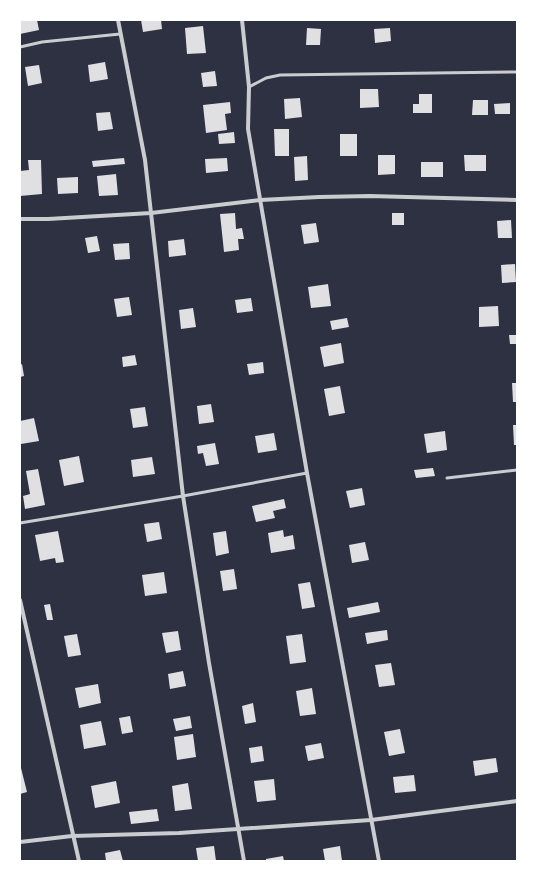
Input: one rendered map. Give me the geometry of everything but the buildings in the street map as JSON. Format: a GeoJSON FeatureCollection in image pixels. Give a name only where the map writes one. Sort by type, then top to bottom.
{"type":"FeatureCollection","features":[{"type":"Feature","properties":{"kind":"street"},"geometry":{"type":"LineString","coordinates":[[118,20],[145,160],[183,496],[208,663],[244,861]]}},
{"type":"Feature","properties":{"kind":"street"},"geometry":{"type":"LineString","coordinates":[[242,20],[249,87],[248,129],[307,473],[379,861]]}},
{"type":"Feature","properties":{"kind":"street"},"geometry":{"type":"LineString","coordinates":[[20,220],[151,213],[260,200],[319,197],[370,196],[517,200]]}},
{"type":"Feature","properties":{"kind":"street"},"geometry":{"type":"LineString","coordinates":[[20,600],[72,836],[79,861]]}},
{"type":"Feature","properties":{"kind":"street"},"geometry":{"type":"LineString","coordinates":[[20,842],[72,836],[179,833],[371,820],[517,801]]}},
{"type":"Feature","properties":{"kind":"lane"},"geometry":{"type":"LineString","coordinates":[[20,47],[42,42],[120,34]]}},
{"type":"Feature","properties":{"kind":"lane"},"geometry":{"type":"LineString","coordinates":[[249,87],[266,78],[280,75],[517,72]]}},
{"type":"Feature","properties":{"kind":"lane"},"geometry":{"type":"LineString","coordinates":[[447,478],[517,470]]}},
{"type":"Feature","properties":{"kind":"lane"},"geometry":{"type":"LineString","coordinates":[[20,523],[183,496],[307,473]]}}]}
